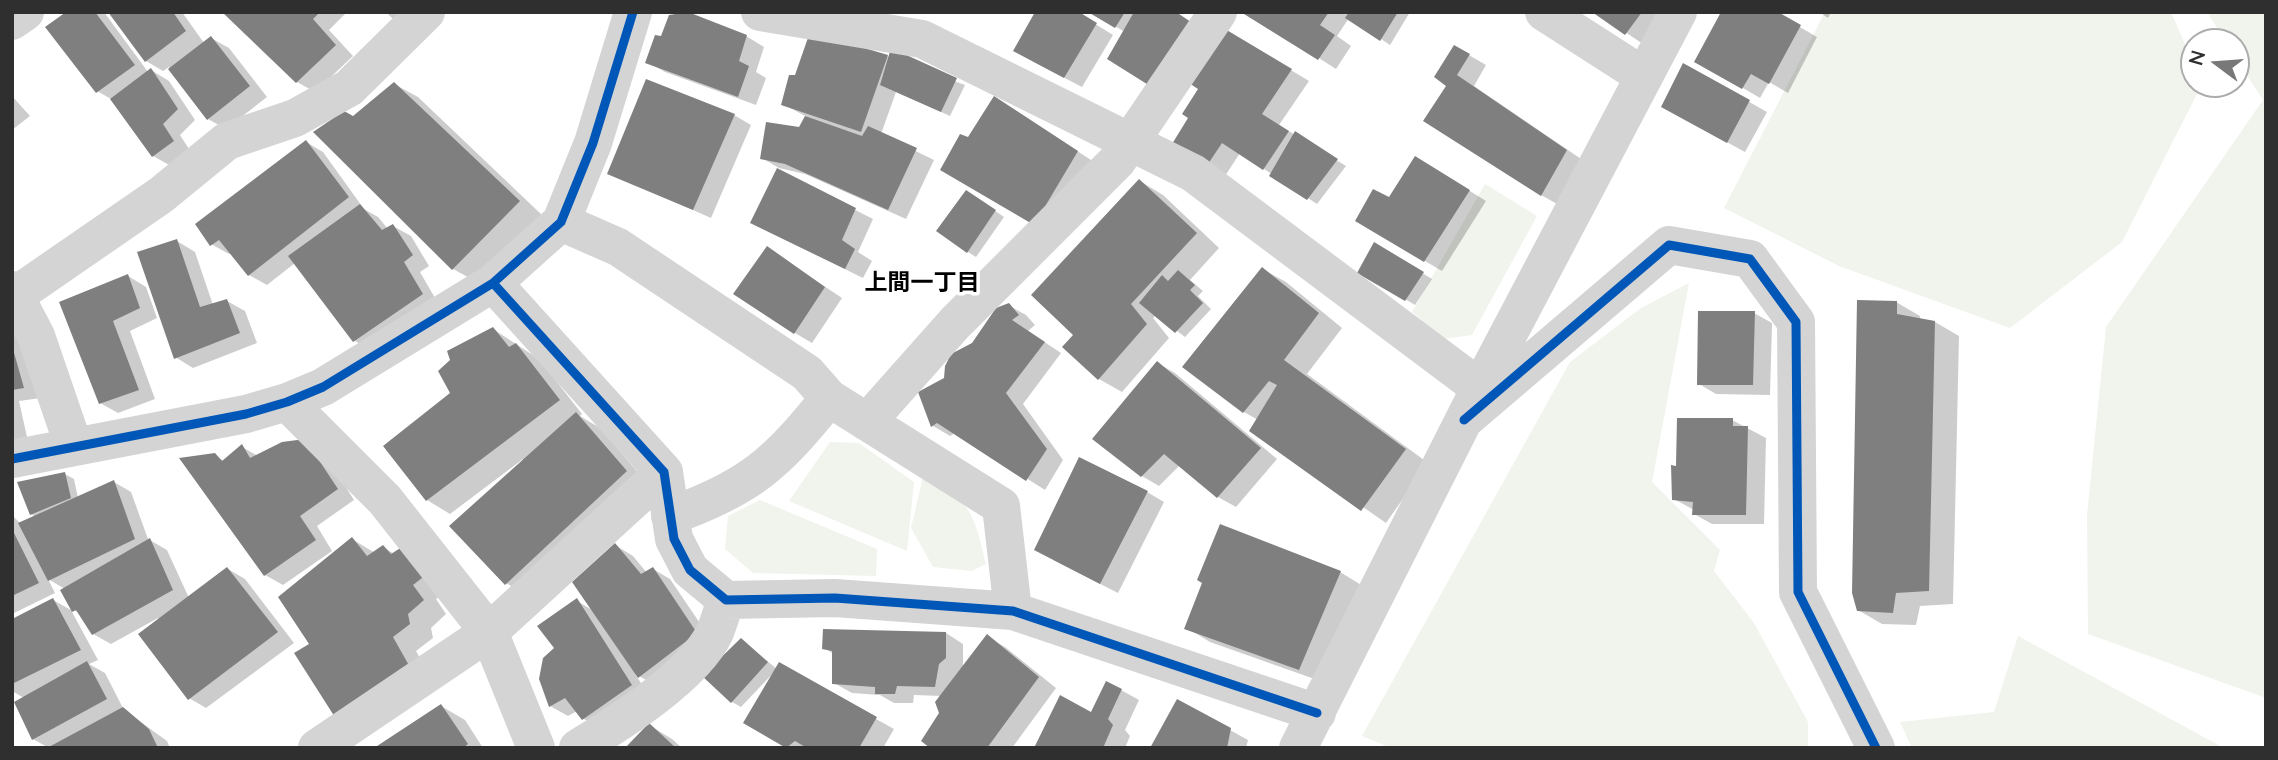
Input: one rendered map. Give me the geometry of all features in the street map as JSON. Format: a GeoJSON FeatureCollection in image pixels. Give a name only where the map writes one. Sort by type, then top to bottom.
{"type":"FeatureCollection","features":[{"type":"Feature","properties":{"kind":"street"},"geometry":{"type":"LineString","coordinates":[[12,21],[25,12]]}},
{"type":"Feature","properties":{"kind":"street"},"geometry":{"type":"LineString","coordinates":[[74,447],[36,336],[14,292],[161,195],[227,141],[295,118],[349,88],[426,12]]}},
{"type":"Feature","properties":{"kind":"street"},"geometry":{"type":"LineString","coordinates":[[12,459],[246,414],[287,402],[323,387],[493,283],[561,222],[593,144],[633,12]]}},
{"type":"Feature","properties":{"kind":"street"},"geometry":{"type":"LineString","coordinates":[[760,12],[922,39],[1194,173],[1472,404]]}},
{"type":"Feature","properties":{"kind":"street"},"geometry":{"type":"LineString","coordinates":[[867,422],[955,323],[1132,143],[1218,12]]}},
{"type":"Feature","properties":{"kind":"street"},"geometry":{"type":"LineString","coordinates":[[1544,12],[1642,75]]}},
{"type":"Feature","properties":{"kind":"street"},"geometry":{"type":"LineString","coordinates":[[1298,748],[1472,404],[1642,75],[1678,12]]}},
{"type":"Feature","properties":{"kind":"street"},"geometry":{"type":"LineString","coordinates":[[561,222],[618,247],[807,373],[829,398],[1001,506],[1013,611]]}},
{"type":"Feature","properties":{"kind":"street"},"geometry":{"type":"LineString","coordinates":[[1472,404],[1669,245],[1750,259],[1796,322],[1798,592],[1876,748]]}},
{"type":"Feature","properties":{"kind":"street"},"geometry":{"type":"LineString","coordinates":[[493,283],[664,472],[674,539],[690,570],[726,600],[835,598],[1013,611],[1317,713]]}},
{"type":"Feature","properties":{"kind":"street"},"geometry":{"type":"LineString","coordinates":[[670,516],[712,501],[755,477],[798,437],[829,398]]}},
{"type":"Feature","properties":{"kind":"street"},"geometry":{"type":"LineString","coordinates":[[287,402],[385,500],[489,632],[536,748]]}},
{"type":"Feature","properties":{"kind":"street"},"geometry":{"type":"LineString","coordinates":[[317,748],[489,632],[664,472]]}},
{"type":"Feature","properties":{"kind":"street"},"geometry":{"type":"LineString","coordinates":[[578,748],[643,707],[685,670],[714,634],[726,600]]}},
{"type":"Feature","properties":{"kind":"shaded area"},"geometry":{"type":"Polygon","coordinates":[[[1825,12],[2171,12],[2180,33],[2180,98],[2195,98],[2122,242],[2010,328],[1839,266],[1724,208],[1825,12]]]}},
{"type":"Feature","properties":{"kind":"shaded area"},"geometry":{"type":"Polygon","coordinates":[[[2207,12],[2266,12],[2266,698],[2088,634],[2087,515],[2106,327],[2263,100],[2250,80],[2250,28],[2217,28],[2207,12]]]}},
{"type":"Feature","properties":{"kind":"shaded area"},"geometry":{"type":"Polygon","coordinates":[[[1485,184],[1537,216],[1472,335],[1443,339],[1412,312],[1485,184]]]}},
{"type":"Feature","properties":{"kind":"shaded area"},"geometry":{"type":"Polygon","coordinates":[[[1689,283],[1652,482],[1720,550],[1714,571],[1754,623],[1808,722],[1808,748],[1391,748],[1362,736],[1570,362],[1641,308],[1689,283]]]}},
{"type":"Feature","properties":{"kind":"shaded area"},"geometry":{"type":"Polygon","coordinates":[[[830,442],[859,443],[914,482],[907,551],[789,501],[830,442]]]}},
{"type":"Feature","properties":{"kind":"shaded area"},"geometry":{"type":"Polygon","coordinates":[[[923,477],[952,493],[968,510],[978,533],[986,564],[972,571],[933,567],[911,528],[923,477]]]}},
{"type":"Feature","properties":{"kind":"shaded area"},"geometry":{"type":"Polygon","coordinates":[[[760,500],[877,549],[876,576],[753,573],[725,549],[728,516],[760,500]]]}},
{"type":"Feature","properties":{"kind":"shaded area"},"geometry":{"type":"Polygon","coordinates":[[[2018,636],[2224,748],[1912,748],[1900,722],[1994,712],[2018,636]]]}},
{"type":"Feature","properties":{"kind":"building"},"geometry":{"type":"Polygon","coordinates":[[[66,12],[95,12],[135,65],[96,93],[45,27],[66,12]]]}},
{"type":"Feature","properties":{"kind":"building"},"geometry":{"type":"Polygon","coordinates":[[[108,12],[173,12],[186,31],[145,62],[108,12]]]}},
{"type":"Feature","properties":{"kind":"building"},"geometry":{"type":"Polygon","coordinates":[[[222,12],[320,12],[313,19],[336,45],[296,83],[222,12]]]}},
{"type":"Feature","properties":{"kind":"building"},"geometry":{"type":"Polygon","coordinates":[[[688,12],[747,35],[739,61],[749,66],[738,97],[645,63],[655,35],[661,36],[669,15],[688,12]]]}},
{"type":"Feature","properties":{"kind":"building"},"geometry":{"type":"Polygon","coordinates":[[[1035,12],[1079,12],[1097,23],[1064,78],[1013,51],[1035,12]]]}},
{"type":"Feature","properties":{"kind":"building"},"geometry":{"type":"Polygon","coordinates":[[[1088,12],[1125,12],[1115,28],[1088,12]]]}},
{"type":"Feature","properties":{"kind":"building"},"geometry":{"type":"Polygon","coordinates":[[[1134,12],[1176,12],[1191,22],[1150,86],[1107,59],[1134,12]]]}},
{"type":"Feature","properties":{"kind":"building"},"geometry":{"type":"Polygon","coordinates":[[[1329,12],[1320,25],[1335,35],[1318,60],[1244,14],[1329,12]]]}},
{"type":"Feature","properties":{"kind":"building"},"geometry":{"type":"Polygon","coordinates":[[[1349,12],[1398,12],[1380,41],[1345,18],[1349,12]]]}},
{"type":"Feature","properties":{"kind":"building"},"geometry":{"type":"Polygon","coordinates":[[[1592,12],[1642,12],[1625,35],[1592,12]]]}},
{"type":"Feature","properties":{"kind":"building"},"geometry":{"type":"Polygon","coordinates":[[[1721,12],[1778,12],[1801,25],[1769,84],[1751,74],[1742,89],[1694,62],[1721,12]]]}},
{"type":"Feature","properties":{"kind":"building"},"geometry":{"type":"Polygon","coordinates":[[[1225,29],[1292,69],[1262,114],[1289,131],[1263,170],[1222,143],[1206,167],[1172,144],[1188,118],[1182,114],[1198,89],[1189,83],[1225,29]]]}},
{"type":"Feature","properties":{"kind":"building"},"geometry":{"type":"Polygon","coordinates":[[[810,32],[888,55],[861,132],[781,105],[789,75],[795,75],[810,32]]]}},
{"type":"Feature","properties":{"kind":"building"},"geometry":{"type":"Polygon","coordinates":[[[211,36],[250,86],[207,120],[168,69],[211,36]]]}},
{"type":"Feature","properties":{"kind":"building"},"geometry":{"type":"Polygon","coordinates":[[[1454,45],[1470,54],[1457,75],[1567,150],[1541,196],[1423,121],[1446,86],[1434,77],[1454,45]]]}},
{"type":"Feature","properties":{"kind":"building"},"geometry":{"type":"Polygon","coordinates":[[[891,48],[957,78],[941,112],[880,85],[891,48]]]}},
{"type":"Feature","properties":{"kind":"building"},"geometry":{"type":"Polygon","coordinates":[[[1683,63],[1750,100],[1727,143],[1661,107],[1683,63]]]}},
{"type":"Feature","properties":{"kind":"building"},"geometry":{"type":"Polygon","coordinates":[[[151,68],[178,109],[163,124],[174,141],[152,157],[110,99],[151,68]]]}},
{"type":"Feature","properties":{"kind":"building"},"geometry":{"type":"Polygon","coordinates":[[[646,79],[735,114],[693,210],[607,174],[646,79]]]}},
{"type":"Feature","properties":{"kind":"building"},"geometry":{"type":"Polygon","coordinates":[[[394,82],[520,201],[452,270],[313,132],[344,111],[353,116],[394,82]]]}},
{"type":"Feature","properties":{"kind":"building"},"geometry":{"type":"Polygon","coordinates":[[[994,96],[1078,151],[1034,225],[940,170],[960,134],[968,137],[994,96]]]}},
{"type":"Feature","properties":{"kind":"building"},"geometry":{"type":"Polygon","coordinates":[[[805,116],[862,136],[868,126],[917,148],[888,210],[785,164],[760,159],[766,122],[799,127],[805,116]]]}},
{"type":"Feature","properties":{"kind":"building"},"geometry":{"type":"Polygon","coordinates":[[[1295,131],[1338,159],[1307,200],[1269,176],[1295,131]]]}},
{"type":"Feature","properties":{"kind":"building"},"geometry":{"type":"Polygon","coordinates":[[[306,140],[349,197],[248,276],[219,240],[210,246],[195,224],[306,140]]]}},
{"type":"Feature","properties":{"kind":"building"},"geometry":{"type":"Polygon","coordinates":[[[1415,156],[1470,190],[1424,262],[1355,221],[1373,189],[1389,197],[1415,156]]]}},
{"type":"Feature","properties":{"kind":"building"},"geometry":{"type":"Polygon","coordinates":[[[777,168],[856,208],[842,240],[855,249],[845,269],[750,223],[777,168]]]}},
{"type":"Feature","properties":{"kind":"building"},"geometry":{"type":"Polygon","coordinates":[[[1139,179],[1197,233],[1131,304],[1147,324],[1098,380],[1062,347],[1073,335],[1031,295],[1139,179]]]}},
{"type":"Feature","properties":{"kind":"building"},"geometry":{"type":"Polygon","coordinates":[[[966,190],[996,210],[967,253],[936,231],[966,190]]]}},
{"type":"Feature","properties":{"kind":"building"},"geometry":{"type":"Polygon","coordinates":[[[360,204],[382,230],[393,224],[413,255],[404,262],[423,294],[353,342],[288,256],[360,204]]]}},
{"type":"Feature","properties":{"kind":"building"},"geometry":{"type":"Polygon","coordinates":[[[177,239],[200,307],[227,299],[240,333],[174,359],[137,252],[177,239]]]}},
{"type":"Feature","properties":{"kind":"building"},"geometry":{"type":"Polygon","coordinates":[[[1374,242],[1424,272],[1405,301],[1357,273],[1374,242]]]}},
{"type":"Feature","properties":{"kind":"building"},"geometry":{"type":"Polygon","coordinates":[[[767,246],[825,287],[794,334],[733,294],[767,246]]]}},
{"type":"Feature","properties":{"kind":"building"},"geometry":{"type":"Polygon","coordinates":[[[1262,267],[1319,313],[1284,360],[1406,449],[1361,511],[1249,431],[1277,385],[1269,381],[1243,413],[1182,367],[1262,267]]]}},
{"type":"Feature","properties":{"kind":"building"},"geometry":{"type":"Polygon","coordinates":[[[1178,270],[1195,285],[1190,290],[1203,303],[1175,333],[1139,303],[1162,275],[1168,281],[1178,270]]]}},
{"type":"Feature","properties":{"kind":"building"},"geometry":{"type":"Polygon","coordinates":[[[128,274],[140,308],[113,321],[139,390],[99,404],[59,302],[128,274]]]}},
{"type":"Feature","properties":{"kind":"building"},"geometry":{"type":"Polygon","coordinates":[[[1857,300],[1897,301],[1897,314],[1935,321],[1929,591],[1896,593],[1893,613],[1857,611],[1852,593],[1857,300]]]}},
{"type":"Feature","properties":{"kind":"building"},"geometry":{"type":"Polygon","coordinates":[[[1009,303],[1019,315],[1012,320],[1045,342],[1006,393],[1047,449],[1026,481],[937,423],[931,427],[918,392],[944,378],[945,366],[951,354],[972,343],[996,308],[1009,303]]]}},
{"type":"Feature","properties":{"kind":"building"},"geometry":{"type":"Polygon","coordinates":[[[1698,311],[1755,311],[1753,385],[1697,385],[1698,311]]]}},
{"type":"Feature","properties":{"kind":"building"},"geometry":{"type":"Polygon","coordinates":[[[493,327],[509,347],[516,343],[560,400],[426,501],[383,446],[450,393],[438,371],[450,360],[447,351],[493,327]]]}},
{"type":"Feature","properties":{"kind":"building"},"geometry":{"type":"Polygon","coordinates":[[[12,349],[24,388],[12,390],[12,349]]]}},
{"type":"Feature","properties":{"kind":"building"},"geometry":{"type":"Polygon","coordinates":[[[1157,361],[1261,448],[1217,498],[1164,454],[1141,477],[1092,439],[1157,361]]]}},
{"type":"Feature","properties":{"kind":"building"},"geometry":{"type":"Polygon","coordinates":[[[576,412],[627,471],[505,585],[449,526],[576,412]]]}},
{"type":"Feature","properties":{"kind":"building"},"geometry":{"type":"Polygon","coordinates":[[[1677,418],[1733,418],[1733,426],[1748,426],[1746,515],[1692,515],[1693,502],[1672,500],[1671,465],[1676,466],[1677,418]]]}},
{"type":"Feature","properties":{"kind":"building"},"geometry":{"type":"Polygon","coordinates":[[[305,439],[338,489],[300,516],[316,540],[264,576],[179,458],[215,453],[222,461],[242,444],[250,458],[282,442],[305,439]]]}},
{"type":"Feature","properties":{"kind":"building"},"geometry":{"type":"Polygon","coordinates":[[[1079,457],[1148,491],[1100,584],[1034,550],[1079,457]]]}},
{"type":"Feature","properties":{"kind":"building"},"geometry":{"type":"Polygon","coordinates":[[[65,472],[71,498],[30,515],[17,482],[65,472]]]}},
{"type":"Feature","properties":{"kind":"building"},"geometry":{"type":"Polygon","coordinates":[[[114,480],[135,539],[48,581],[18,523],[114,480]]]}},
{"type":"Feature","properties":{"kind":"building"},"geometry":{"type":"Polygon","coordinates":[[[1220,524],[1341,571],[1299,670],[1184,629],[1202,583],[1197,580],[1220,524]]]}},
{"type":"Feature","properties":{"kind":"building"},"geometry":{"type":"Polygon","coordinates":[[[12,529],[39,583],[12,596],[12,529]]]}},
{"type":"Feature","properties":{"kind":"building"},"geometry":{"type":"Polygon","coordinates":[[[352,537],[367,556],[383,545],[391,554],[405,545],[427,574],[413,585],[424,600],[408,614],[410,624],[393,637],[411,669],[338,722],[294,653],[309,644],[278,597],[352,537]]]}},
{"type":"Feature","properties":{"kind":"building"},"geometry":{"type":"Polygon","coordinates":[[[150,538],[173,590],[92,635],[76,610],[72,612],[60,590],[150,538]]]}},
{"type":"Feature","properties":{"kind":"building"},"geometry":{"type":"Polygon","coordinates":[[[615,543],[641,574],[653,567],[697,633],[638,678],[572,582],[615,543]]]}},
{"type":"Feature","properties":{"kind":"building"},"geometry":{"type":"Polygon","coordinates":[[[227,567],[278,632],[188,700],[138,634],[227,567]]]}},
{"type":"Feature","properties":{"kind":"building"},"geometry":{"type":"Polygon","coordinates":[[[53,598],[81,650],[12,684],[12,619],[53,598]]]}},
{"type":"Feature","properties":{"kind":"building"},"geometry":{"type":"Polygon","coordinates":[[[577,598],[632,685],[582,720],[565,698],[549,707],[539,679],[543,658],[554,648],[537,626],[577,598]]]}},
{"type":"Feature","properties":{"kind":"building"},"geometry":{"type":"Polygon","coordinates":[[[823,629],[946,632],[946,658],[939,664],[935,687],[897,686],[895,694],[875,694],[875,687],[832,684],[832,651],[822,649],[823,629]]]}},
{"type":"Feature","properties":{"kind":"building"},"geometry":{"type":"Polygon","coordinates":[[[987,634],[1039,677],[987,748],[930,748],[921,741],[939,713],[935,702],[987,634]]]}},
{"type":"Feature","properties":{"kind":"building"},"geometry":{"type":"Polygon","coordinates":[[[741,638],[768,662],[731,703],[702,676],[741,638]]]}},
{"type":"Feature","properties":{"kind":"building"},"geometry":{"type":"Polygon","coordinates":[[[87,661],[107,699],[32,740],[14,702],[87,661]]]}},
{"type":"Feature","properties":{"kind":"building"},"geometry":{"type":"Polygon","coordinates":[[[779,662],[877,717],[859,748],[807,748],[795,741],[786,748],[743,723],[779,662]]]}},
{"type":"Feature","properties":{"kind":"building"},"geometry":{"type":"Polygon","coordinates":[[[1106,681],[1122,689],[1108,719],[1113,725],[1103,748],[1034,748],[1060,695],[1091,712],[1106,681]]]}},
{"type":"Feature","properties":{"kind":"building"},"geometry":{"type":"Polygon","coordinates":[[[1177,699],[1231,728],[1227,748],[1150,748],[1177,699]]]}},
{"type":"Feature","properties":{"kind":"building"},"geometry":{"type":"Polygon","coordinates":[[[441,704],[468,744],[463,748],[374,748],[441,704]]]}},
{"type":"Feature","properties":{"kind":"building"},"geometry":{"type":"Polygon","coordinates":[[[123,707],[149,729],[158,748],[47,748],[123,707]]]}},
{"type":"Feature","properties":{"kind":"building"},"geometry":{"type":"Polygon","coordinates":[[[649,723],[676,748],[625,748],[649,723]]]}},
{"type":"Feature","properties":{"kind":"cycle path"},"geometry":{"type":"LineString","coordinates":[[12,459],[246,414],[287,402],[323,387],[493,283],[561,222],[593,143],[633,12]]}},
{"type":"Feature","properties":{"kind":"cycle path"},"geometry":{"type":"LineString","coordinates":[[1464,420],[1669,245],[1750,259],[1796,322],[1798,592],[1876,748]]}},
{"type":"Feature","properties":{"kind":"cycle path"},"geometry":{"type":"LineString","coordinates":[[493,283],[664,472],[674,539],[690,570],[726,600],[835,598],[1013,611],[1317,713]]}},
{"type":"Feature","properties":{"kind":"district","name":"上間一丁目"},"geometry":{"type":"Point","coordinates":[922,283]}}]}
